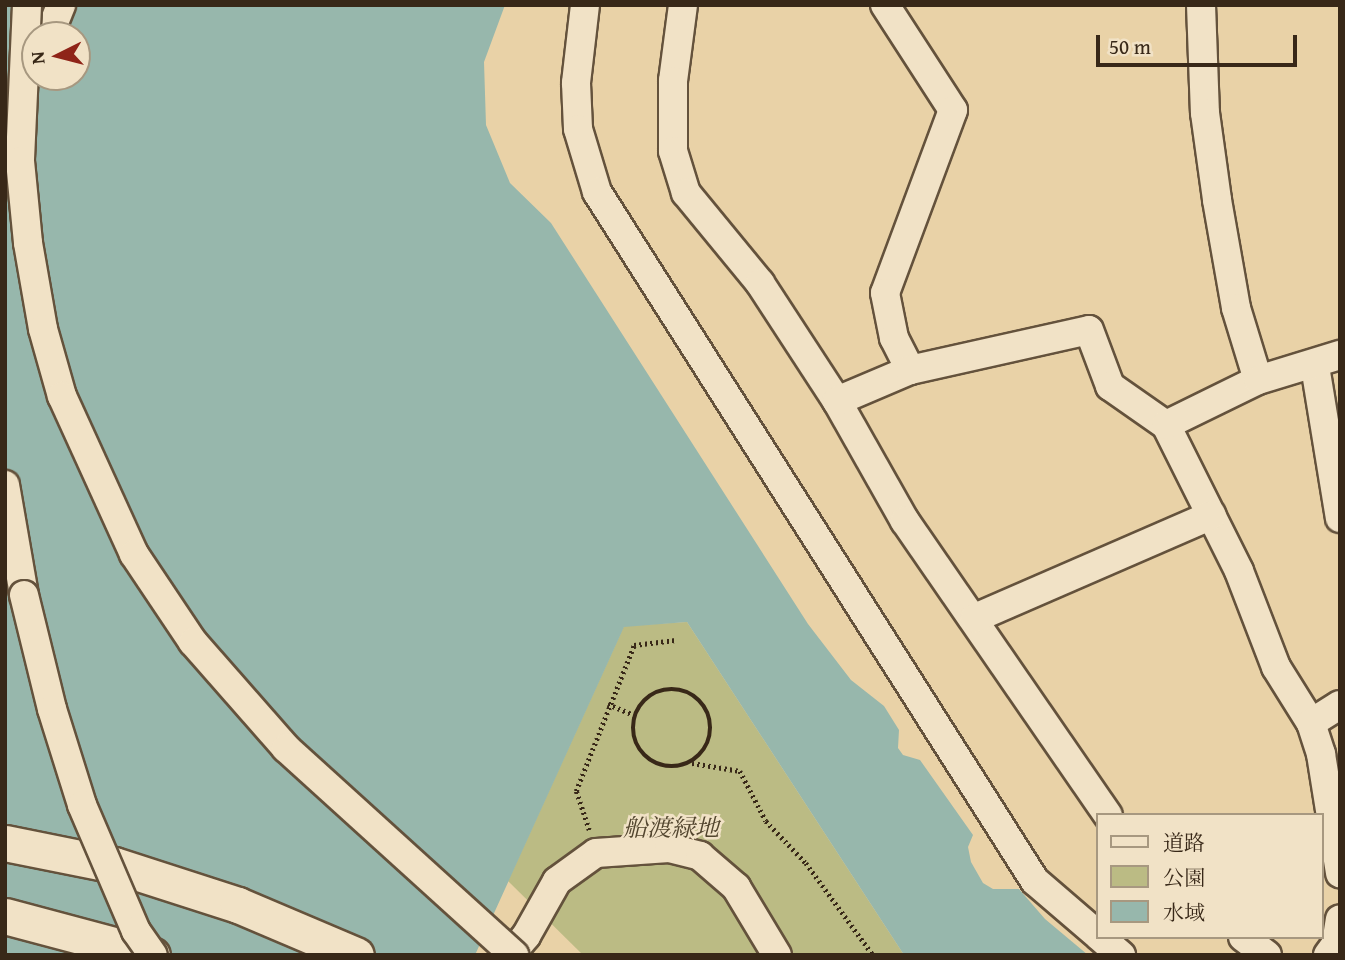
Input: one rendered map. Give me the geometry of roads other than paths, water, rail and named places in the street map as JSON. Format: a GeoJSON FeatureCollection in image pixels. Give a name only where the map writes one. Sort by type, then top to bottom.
{"type":"FeatureCollection","features":[{"type":"Feature","properties":{"kind":"street"},"geometry":{"type":"LineString","coordinates":[[27,5],[20,161],[28,243],[43,329],[62,396],[134,554],[193,642],[286,748],[512,955],[557,881],[596,853],[669,848],[700,856],[736,887],[777,955]]}},
{"type":"Feature","properties":{"kind":"street"},"geometry":{"type":"LineString","coordinates":[[586,5],[576,83],[578,129],[597,192],[1035,881],[1096,933]]}},
{"type":"Feature","properties":{"kind":"street"},"geometry":{"type":"LineString","coordinates":[[683,5],[673,81],[673,151],[687,193],[760,283],[837,401],[905,521],[975,618],[1107,813]]}},
{"type":"Feature","properties":{"kind":"street"},"geometry":{"type":"LineString","coordinates":[[884,5],[953,110],[885,293],[894,338],[910,370]]}},
{"type":"Feature","properties":{"kind":"street"},"geometry":{"type":"LineString","coordinates":[[1201,5],[1205,113],[1217,200],[1236,309],[1258,380]]}},
{"type":"Feature","properties":{"kind":"street"},"geometry":{"type":"LineString","coordinates":[[5,136],[26,91]]}},
{"type":"Feature","properties":{"kind":"street"},"geometry":{"type":"LineString","coordinates":[[837,401],[910,370],[1088,330],[1110,386],[1166,425],[1212,514],[1276,667],[1311,723],[1321,754],[1340,873]]}},
{"type":"Feature","properties":{"kind":"street"},"geometry":{"type":"LineString","coordinates":[[1166,425],[1258,380],[1327,360],[1340,518]]}},
{"type":"Feature","properties":{"kind":"street"},"geometry":{"type":"LineString","coordinates":[[5,485],[24,595],[82,805],[136,931],[152,955]]}},
{"type":"Feature","properties":{"kind":"street"},"geometry":{"type":"LineString","coordinates":[[975,618],[1212,514]]}},
{"type":"Feature","properties":{"kind":"street"},"geometry":{"type":"LineString","coordinates":[[1311,723],[1340,705]]}},
{"type":"Feature","properties":{"kind":"street"},"geometry":{"type":"LineString","coordinates":[[5,843],[139,873],[238,905],[356,955]]}},
{"type":"Feature","properties":{"kind":"street"},"geometry":{"type":"LineString","coordinates":[[5,915],[152,955]]}},
{"type":"Feature","properties":{"kind":"street"},"geometry":{"type":"LineString","coordinates":[[1328,955],[1336,944],[1340,919]]}},
{"type":"Feature","properties":{"kind":"street"},"geometry":{"type":"LineString","coordinates":[[1102,939],[1121,955]]}},
{"type":"Feature","properties":{"kind":"street"},"geometry":{"type":"LineString","coordinates":[[1246,939],[1267,955]]}},
{"type":"Feature","properties":{"kind":"water"},"geometry":{"type":"Polygon","coordinates":[[[5,5],[505,5],[484,62],[486,125],[510,183],[551,223],[808,624],[851,680],[884,706],[899,730],[898,748],[903,755],[920,760],[973,835],[968,847],[971,862],[983,883],[993,889],[1019,889],[1045,919],[1088,955],[904,955],[687,622],[624,627],[475,955],[5,955],[5,5]]]}},
{"type":"Feature","properties":{"kind":"park label","name":"船渡緑地"},"geometry":{"type":"Point","coordinates":[671,828]}}]}
